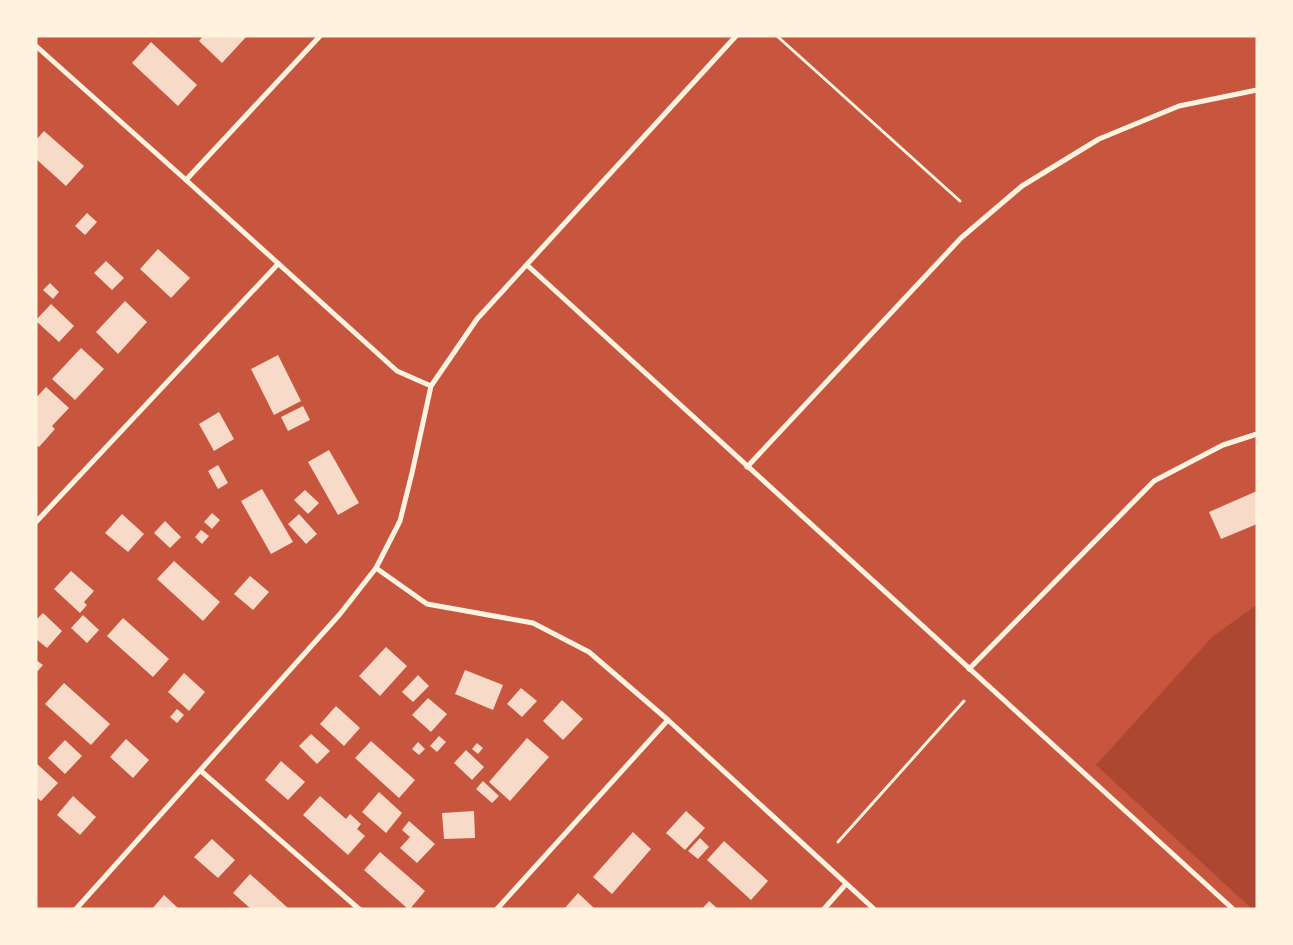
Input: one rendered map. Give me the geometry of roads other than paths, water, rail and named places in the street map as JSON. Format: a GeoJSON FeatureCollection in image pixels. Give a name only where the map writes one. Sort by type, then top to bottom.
{"type":"FeatureCollection","features":[{"type":"Feature","properties":{"kind":"street"},"geometry":{"type":"LineString","coordinates":[[186,180],[320,36]]}},
{"type":"Feature","properties":{"kind":"street"},"geometry":{"type":"LineString","coordinates":[[76,909],[340,614],[376,568],[400,521],[431,386],[477,319],[736,36]]}},
{"type":"Feature","properties":{"kind":"street"},"geometry":{"type":"LineString","coordinates":[[36,46],[397,371],[431,386]]}},
{"type":"Feature","properties":{"kind":"street"},"geometry":{"type":"LineString","coordinates":[[36,56],[41,51]]}},
{"type":"Feature","properties":{"kind":"street"},"geometry":{"type":"LineString","coordinates":[[747,467],[961,238],[1022,186],[1099,139],[1179,106],[1257,90]]}},
{"type":"Feature","properties":{"kind":"street"},"geometry":{"type":"LineString","coordinates":[[36,522],[278,264]]}},
{"type":"Feature","properties":{"kind":"street"},"geometry":{"type":"LineString","coordinates":[[527,265],[1233,909]]}},
{"type":"Feature","properties":{"kind":"street"},"geometry":{"type":"LineString","coordinates":[[969,669],[1154,481],[1222,444],[1257,434]]}},
{"type":"Feature","properties":{"kind":"street"},"geometry":{"type":"LineString","coordinates":[[376,568],[427,604],[533,623],[589,652],[668,720],[874,909]]}},
{"type":"Feature","properties":{"kind":"street"},"geometry":{"type":"LineString","coordinates":[[498,909],[668,720]]}},
{"type":"Feature","properties":{"kind":"street"},"geometry":{"type":"LineString","coordinates":[[201,771],[359,909]]}},
{"type":"Feature","properties":{"kind":"street"},"geometry":{"type":"LineString","coordinates":[[824,909],[846,884]]}}]}
